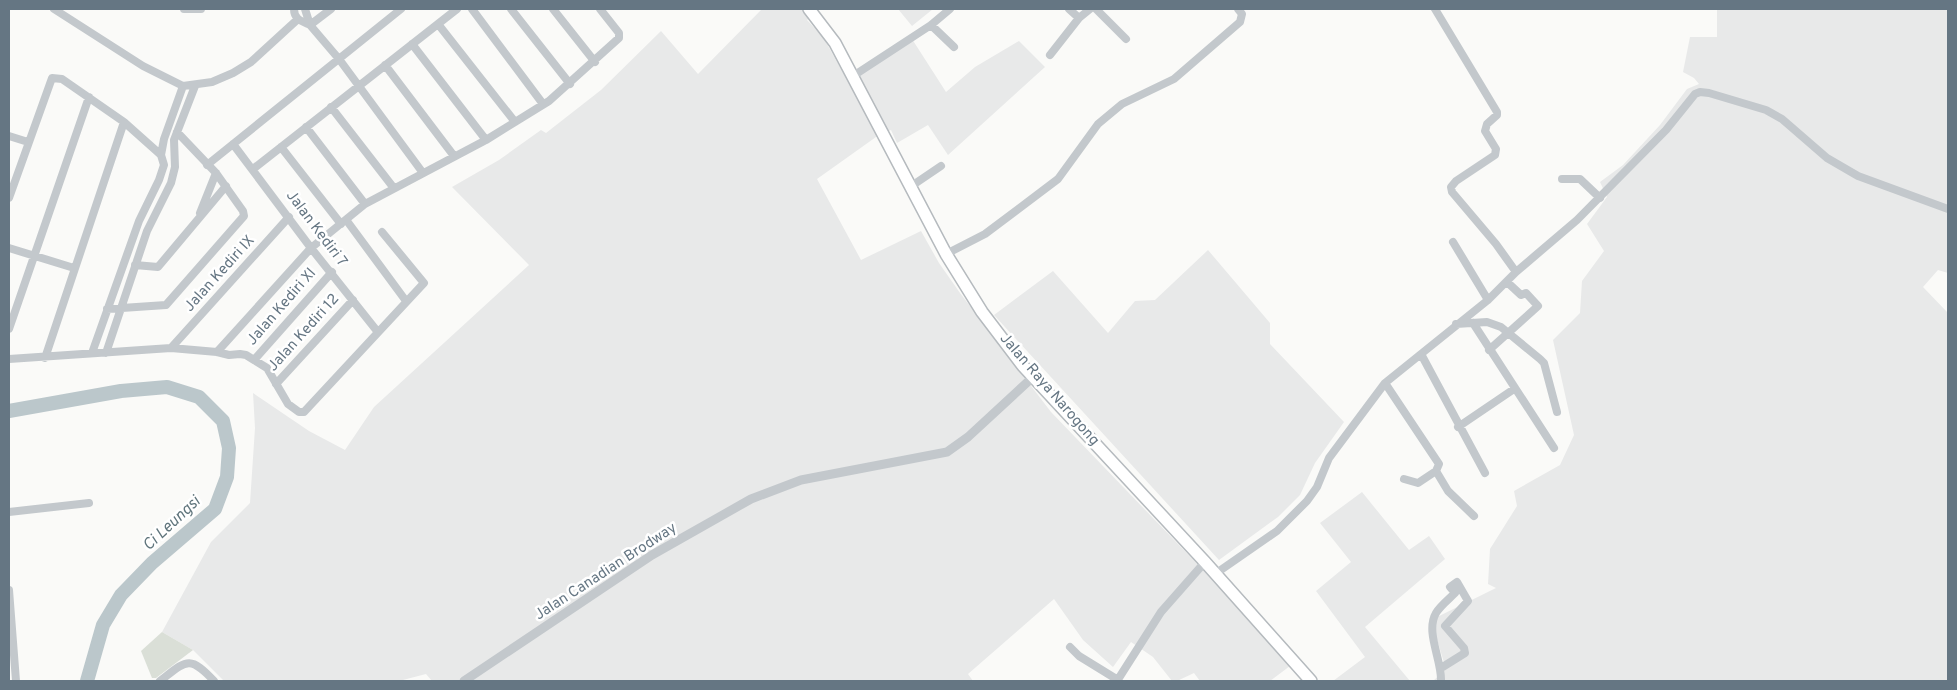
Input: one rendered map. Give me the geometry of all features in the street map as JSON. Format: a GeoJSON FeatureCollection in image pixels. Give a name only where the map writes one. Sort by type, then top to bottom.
{"type":"FeatureCollection","features":[{"type":"Feature","properties":{"kind":"main road","name":"Jalan Raya Narogong"},"geometry":{"type":"LineString","coordinates":[[809,9],[835,43],[946,254],[982,312],[1033,377],[1206,562],[1311,681]]}},
{"type":"Feature","properties":{"kind":"street"},"geometry":{"type":"LineString","coordinates":[[54,9],[166,80],[183,86],[195,86],[212,82],[251,62],[298,19]]}},
{"type":"Feature","properties":{"kind":"street"},"geometry":{"type":"LineString","coordinates":[[184,9],[201,9]]}},
{"type":"Feature","properties":{"kind":"street"},"geometry":{"type":"LineString","coordinates":[[294,9],[294,14],[298,19],[310,25],[339,59],[423,173]]}},
{"type":"Feature","properties":{"kind":"street"},"geometry":{"type":"LineString","coordinates":[[305,9],[310,25]]}},
{"type":"Feature","properties":{"kind":"street"},"geometry":{"type":"LineString","coordinates":[[310,25],[331,9]]}},
{"type":"Feature","properties":{"kind":"street"},"geometry":{"type":"LineString","coordinates":[[207,165],[401,9]]}},
{"type":"Feature","properties":{"kind":"street"},"geometry":{"type":"LineString","coordinates":[[253,169],[457,9]]}},
{"type":"Feature","properties":{"kind":"street"},"geometry":{"type":"LineString","coordinates":[[472,9],[543,104]]}},
{"type":"Feature","properties":{"kind":"street"},"geometry":{"type":"LineString","coordinates":[[511,9],[570,84]]}},
{"type":"Feature","properties":{"kind":"street"},"geometry":{"type":"LineString","coordinates":[[553,9],[595,62]]}},
{"type":"Feature","properties":{"kind":"street"},"geometry":{"type":"LineString","coordinates":[[217,352],[311,248],[365,204],[486,140],[543,104],[595,62],[620,38],[619,33],[600,9]]}},
{"type":"Feature","properties":{"kind":"street"},"geometry":{"type":"LineString","coordinates":[[853,76],[931,25],[950,9]]}},
{"type":"Feature","properties":{"kind":"street"},"geometry":{"type":"LineString","coordinates":[[1069,9],[1079,18]]}},
{"type":"Feature","properties":{"kind":"street"},"geometry":{"type":"LineString","coordinates":[[1050,56],[1079,18],[1090,9]]}},
{"type":"Feature","properties":{"kind":"street"},"geometry":{"type":"LineString","coordinates":[[1096,9],[1126,39]]}},
{"type":"Feature","properties":{"kind":"street"},"geometry":{"type":"LineString","coordinates":[[946,254],[985,234],[1058,179],[1098,124],[1122,104],[1174,79],[1240,22],[1242,14],[1238,9]]}},
{"type":"Feature","properties":{"kind":"street"},"geometry":{"type":"LineString","coordinates":[[1436,9],[1497,112],[1497,116],[1487,124],[1485,130],[1496,149],[1495,155],[1456,181],[1451,187],[1452,192],[1496,244],[1516,272]]}},
{"type":"Feature","properties":{"kind":"street"},"geometry":{"type":"LineString","coordinates":[[438,24],[515,122]]}},
{"type":"Feature","properties":{"kind":"street"},"geometry":{"type":"LineString","coordinates":[[931,25],[954,48]]}},
{"type":"Feature","properties":{"kind":"street"},"geometry":{"type":"LineString","coordinates":[[412,44],[486,140]]}},
{"type":"Feature","properties":{"kind":"street"},"geometry":{"type":"LineString","coordinates":[[385,65],[454,156]]}},
{"type":"Feature","properties":{"kind":"street"},"geometry":{"type":"LineString","coordinates":[[9,198],[52,78],[62,79],[89,97],[124,122],[162,154]]}},
{"type":"Feature","properties":{"kind":"street"},"geometry":{"type":"LineString","coordinates":[[92,353],[140,221],[160,180],[164,165],[162,154],[164,140],[183,86]]}},
{"type":"Feature","properties":{"kind":"street"},"geometry":{"type":"LineString","coordinates":[[106,353],[147,231],[171,183],[175,167],[174,140],[195,86]]}},
{"type":"Feature","properties":{"kind":"street"},"geometry":{"type":"LineString","coordinates":[[1215,574],[1277,531],[1308,501],[1317,487],[1329,458],[1385,383],[1488,300],[1516,272],[1600,198],[1666,130],[1690,98],[1704,92],[1766,110],[1782,119],[1827,158],[1841,167],[1858,176],[1948,209]]}},
{"type":"Feature","properties":{"kind":"street"},"geometry":{"type":"LineString","coordinates":[[9,329],[89,97]]}},
{"type":"Feature","properties":{"kind":"street"},"geometry":{"type":"LineString","coordinates":[[331,107],[393,188]]}},
{"type":"Feature","properties":{"kind":"street"},"geometry":{"type":"LineString","coordinates":[[45,358],[124,122]]}},
{"type":"Feature","properties":{"kind":"street"},"geometry":{"type":"LineString","coordinates":[[306,127],[365,204]]}},
{"type":"Feature","properties":{"kind":"street"},"geometry":{"type":"LineString","coordinates":[[107,309],[166,305],[241,220],[243,211],[226,186],[177,132]]}},
{"type":"Feature","properties":{"kind":"street"},"geometry":{"type":"LineString","coordinates":[[9,136],[28,142]]}},
{"type":"Feature","properties":{"kind":"street","name":"Jalan Kediri 7"},"geometry":{"type":"LineString","coordinates":[[233,144],[311,248],[377,331]]}},
{"type":"Feature","properties":{"kind":"street"},"geometry":{"type":"LineString","coordinates":[[281,147],[344,222],[406,301]]}},
{"type":"Feature","properties":{"kind":"street"},"geometry":{"type":"LineString","coordinates":[[910,188],[941,166]]}},
{"type":"Feature","properties":{"kind":"street"},"geometry":{"type":"LineString","coordinates":[[199,218],[216,174]]}},
{"type":"Feature","properties":{"kind":"street"},"geometry":{"type":"LineString","coordinates":[[1562,179],[1580,179],[1600,198]]}},
{"type":"Feature","properties":{"kind":"street"},"geometry":{"type":"LineString","coordinates":[[135,265],[158,267],[226,186]]}},
{"type":"Feature","properties":{"kind":"street","name":"Jalan Kediri IX"},"geometry":{"type":"LineString","coordinates":[[171,348],[289,217]]}},
{"type":"Feature","properties":{"kind":"street"},"geometry":{"type":"LineString","coordinates":[[9,359],[171,348],[217,352],[229,356],[246,356],[267,368],[288,404],[295,410],[304,412],[377,331],[424,283],[382,232]]}},
{"type":"Feature","properties":{"kind":"street"},"geometry":{"type":"LineString","coordinates":[[1453,242],[1488,300]]}},
{"type":"Feature","properties":{"kind":"street"},"geometry":{"type":"LineString","coordinates":[[9,248],[74,268]]}},
{"type":"Feature","properties":{"kind":"street","name":"Jalan Kediri XI"},"geometry":{"type":"LineString","coordinates":[[254,360],[332,272]]}},
{"type":"Feature","properties":{"kind":"street"},"geometry":{"type":"LineString","coordinates":[[1489,350],[1510,333],[1538,305],[1526,293],[1521,295],[1507,282]]}},
{"type":"Feature","properties":{"kind":"street","name":"Jalan Kediri 12"},"geometry":{"type":"LineString","coordinates":[[276,384],[353,300]]}},
{"type":"Feature","properties":{"kind":"street"},"geometry":{"type":"LineString","coordinates":[[1456,324],[1487,322],[1501,327],[1510,333],[1544,363],[1557,412]]}},
{"type":"Feature","properties":{"kind":"street"},"geometry":{"type":"LineString","coordinates":[[1473,323],[1554,448]]}},
{"type":"Feature","properties":{"kind":"street"},"geometry":{"type":"LineString","coordinates":[[1421,354],[1458,427],[1485,473]]}},
{"type":"Feature","properties":{"kind":"street","name":"Jalan Canadian Brodway"},"geometry":{"type":"LineString","coordinates":[[464,681],[652,555],[751,500],[801,480],[947,452],[968,437],[1033,377]]}},
{"type":"Feature","properties":{"kind":"street"},"geometry":{"type":"LineString","coordinates":[[1385,383],[1439,462],[1436,471],[1418,483],[1404,479]]}},
{"type":"Feature","properties":{"kind":"street"},"geometry":{"type":"LineString","coordinates":[[1458,427],[1514,389]]}},
{"type":"Feature","properties":{"kind":"street"},"geometry":{"type":"LineString","coordinates":[[1436,471],[1448,491],[1474,516]]}},
{"type":"Feature","properties":{"kind":"street"},"geometry":{"type":"LineString","coordinates":[[9,512],[89,503]]}},
{"type":"Feature","properties":{"kind":"street"},"geometry":{"type":"LineString","coordinates":[[1070,647],[1079,656],[1117,681],[1161,612],[1206,562]]}},
{"type":"Feature","properties":{"kind":"street"},"geometry":{"type":"LineString","coordinates":[[1441,668],[1464,653],[1464,648],[1445,626],[1468,601],[1457,582],[1450,587],[1455,593],[1437,611],[1431,627],[1441,668],[1441,681]]}},
{"type":"Feature","properties":{"kind":"street"},"geometry":{"type":"LineString","coordinates":[[9,590],[16,681]]}},
{"type":"Feature","properties":{"kind":"street"},"geometry":{"type":"LineString","coordinates":[[160,681],[182,664],[188,662],[195,664],[214,681]]}},
{"type":"Feature","properties":{"kind":"shaded area"},"geometry":{"type":"Polygon","coordinates":[[[762,9],[820,9],[807,20],[823,37],[845,76],[858,71],[912,39],[946,92],[975,67],[1019,41],[1045,67],[948,155],[928,125],[897,143],[891,130],[876,137],[817,179],[861,260],[921,231],[939,263],[960,293],[1051,412],[1204,571],[1290,666],[1270,681],[1200,681],[1194,673],[1177,681],[1172,681],[1153,657],[1131,642],[1113,667],[1083,640],[1054,599],[968,674],[973,681],[432,681],[426,674],[399,681],[224,681],[193,650],[162,632],[211,542],[250,503],[255,428],[253,393],[309,431],[345,450],[374,407],[529,265],[452,187],[499,160],[541,130],[546,133],[601,90],[661,31],[698,74],[762,9]]]}},
{"type":"Feature","properties":{"kind":"shaded area"},"geometry":{"type":"Polygon","coordinates":[[[898,9],[933,9],[912,26],[898,9]]]}},
{"type":"Feature","properties":{"kind":"shaded area"},"geometry":{"type":"Polygon","coordinates":[[[1717,9],[1948,9],[1948,273],[1938,270],[1923,287],[1948,313],[1948,681],[1433,681],[1446,669],[1431,620],[1496,588],[1488,584],[1490,549],[1517,506],[1514,491],[1560,465],[1574,435],[1553,340],[1580,313],[1582,281],[1604,251],[1587,224],[1607,197],[1600,182],[1623,165],[1660,125],[1687,89],[1699,84],[1694,78],[1683,72],[1690,37],[1717,37],[1717,9]]]}},
{"type":"Feature","properties":{"kind":"shaded area"},"geometry":{"type":"Polygon","coordinates":[[[1208,250],[1270,323],[1270,344],[1344,422],[1315,463],[1300,495],[1278,517],[1219,560],[994,315],[1053,271],[1108,333],[1135,301],[1155,300],[1208,250]]]}},
{"type":"Feature","properties":{"kind":"shaded area"},"geometry":{"type":"Polygon","coordinates":[[[1362,492],[1409,550],[1429,536],[1445,559],[1365,627],[1410,681],[1333,681],[1365,657],[1316,591],[1351,562],[1320,523],[1362,492]]]}},
{"type":"Feature","properties":{"kind":"shaded area"},"geometry":{"type":"Polygon","coordinates":[[[162,632],[193,650],[156,678],[152,678],[141,651],[162,632]]]}},
{"type":"Feature","properties":{"kind":"waterway","name":"Ci Leungsi"},"geometry":{"type":"LineString","coordinates":[[9,411],[121,391],[167,387],[199,397],[223,421],[229,448],[227,477],[215,509],[152,563],[121,595],[103,625],[87,681]]}}]}
